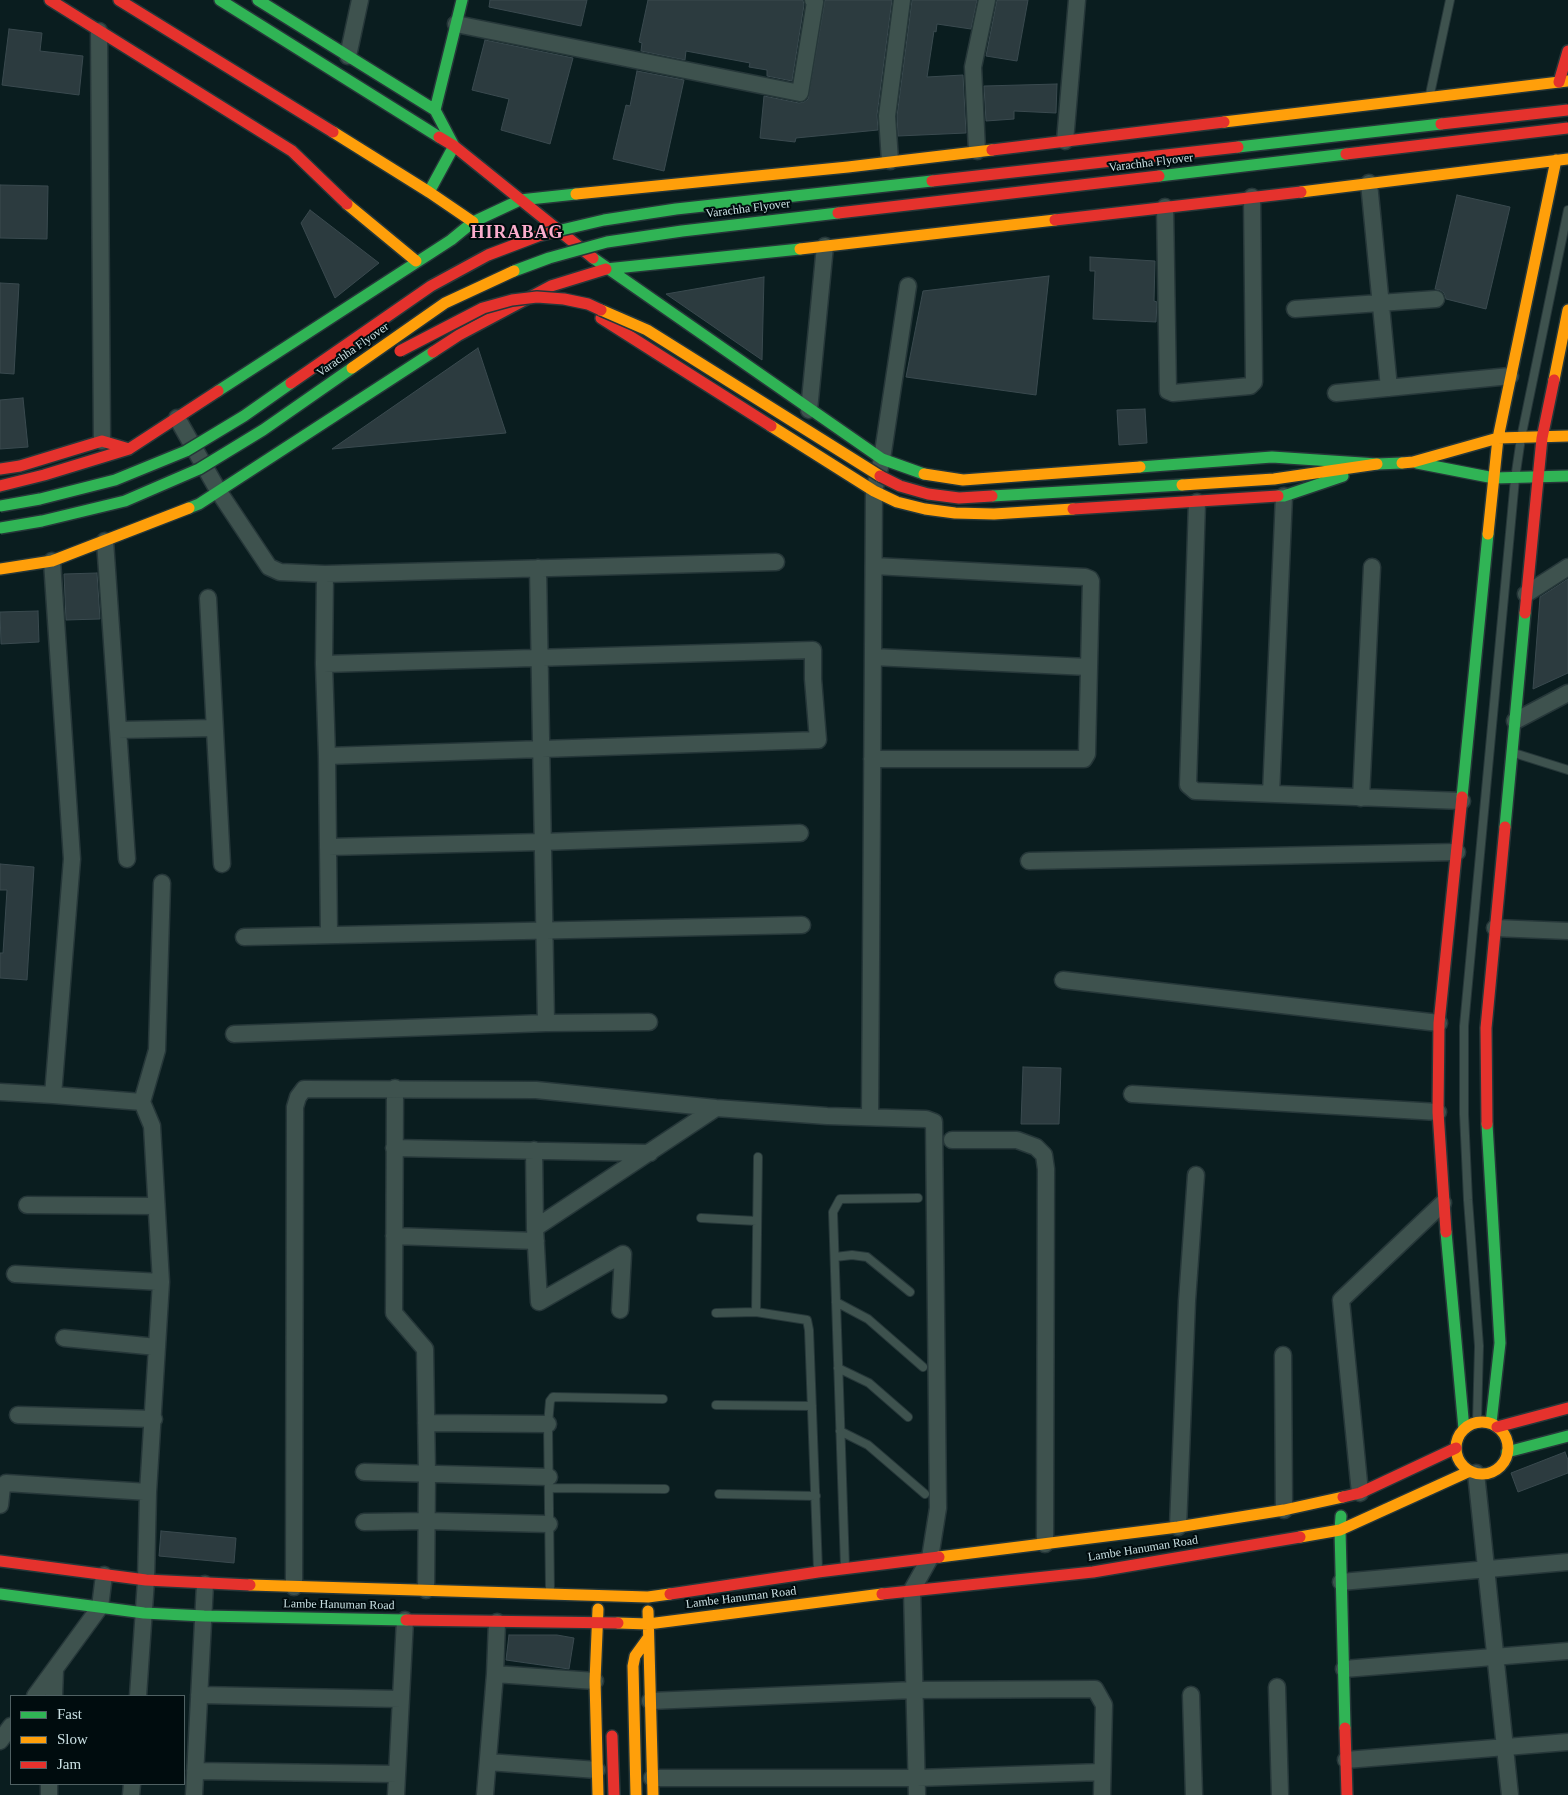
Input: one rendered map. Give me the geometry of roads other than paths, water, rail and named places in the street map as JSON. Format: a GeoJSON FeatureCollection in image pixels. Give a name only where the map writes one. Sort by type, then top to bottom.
{"type":"FeatureCollection","features":[{"type":"Feature","properties":{"kind":"main road"},"geometry":{"type":"LineString","coordinates":[[50,0],[292,151],[345,202],[416,261]]}},
{"type":"Feature","properties":{"kind":"main road"},"geometry":{"type":"LineString","coordinates":[[119,0],[429,192],[473,222]]}},
{"type":"Feature","properties":{"kind":"main road"},"geometry":{"type":"LineString","coordinates":[[220,0],[454,146],[606,269],[882,459],[932,476],[963,480],[1272,457],[1377,464]]}},
{"type":"Feature","properties":{"kind":"main road"},"geometry":{"type":"LineString","coordinates":[[258,0],[435,110],[454,146]]}},
{"type":"Feature","properties":{"kind":"main road"},"geometry":{"type":"LineString","coordinates":[[435,110],[462,0]]}},
{"type":"Feature","properties":{"kind":"main road"},"geometry":{"type":"LineString","coordinates":[[0,486],[129,450],[416,261],[451,240],[473,222],[520,200],[1065,141],[1234,130],[1430,97],[1564,81],[1568,51]]}},
{"type":"Feature","properties":{"kind":"main road","name":"Varachha Flyover"},"geometry":{"type":"LineString","coordinates":[[0,506],[40,499],[115,480],[186,451],[244,416],[431,286],[488,255],[546,234],[604,220],[676,209],[1568,110]]}},
{"type":"Feature","properties":{"kind":"main road","name":"Varachha Flyover"},"geometry":{"type":"LineString","coordinates":[[0,528],[42,521],[125,501],[199,469],[263,430],[444,303],[498,278],[548,258],[607,242],[682,231],[1568,128]]}},
{"type":"Feature","properties":{"kind":"main road"},"geometry":{"type":"LineString","coordinates":[[1234,130],[1243,191]]}},
{"type":"Feature","properties":{"kind":"main road"},"geometry":{"type":"LineString","coordinates":[[429,192],[454,146]]}},
{"type":"Feature","properties":{"kind":"main road"},"geometry":{"type":"LineString","coordinates":[[0,569],[52,561],[198,504],[459,335],[551,286],[606,269],[1165,207],[1243,191],[1369,183],[1562,159],[1548,195],[1498,438],[1439,1022],[1438,1112],[1443,1202],[1464,1429]]}},
{"type":"Feature","properties":{"kind":"main road"},"geometry":{"type":"LineString","coordinates":[[1548,195],[1563,186]]}},
{"type":"Feature","properties":{"kind":"main road"},"geometry":{"type":"LineString","coordinates":[[551,286],[874,491],[897,502],[925,509],[955,513],[994,514],[1284,496],[1377,464]]}},
{"type":"Feature","properties":{"kind":"main road"},"geometry":{"type":"LineString","coordinates":[[392,356],[462,318],[484,308],[512,300],[537,297],[564,299],[588,304],[647,330],[875,474],[900,486],[928,494],[959,498],[1274,478],[1377,464],[1413,462],[1498,438],[1568,436]]}},
{"type":"Feature","properties":{"kind":"main road"},"geometry":{"type":"LineString","coordinates":[[1568,310],[1542,438],[1486,1028],[1486,1112],[1500,1343],[1494,1425],[1506,1438],[1508,1452],[1502,1464],[1490,1472],[1473,1472],[1460,1461],[1456,1448],[1460,1434],[1464,1429],[1476,1422],[1494,1425],[1568,1408]]}},
{"type":"Feature","properties":{"kind":"main road"},"geometry":{"type":"LineString","coordinates":[[263,430],[375,366]]}},
{"type":"Feature","properties":{"kind":"main road"},"geometry":{"type":"LineString","coordinates":[[0,469],[20,466],[102,442],[129,450]]}},
{"type":"Feature","properties":{"kind":"main road"},"geometry":{"type":"LineString","coordinates":[[1413,462],[1494,478],[1568,476]]}},
{"type":"Feature","properties":{"kind":"main road"},"geometry":{"type":"LineString","coordinates":[[1508,1452],[1568,1436]]}},
{"type":"Feature","properties":{"kind":"main road","name":"Lambe Hanuman Road"},"geometry":{"type":"LineString","coordinates":[[0,1561],[146,1580],[205,1584],[648,1597],[818,1572],[1178,1527],[1284,1510],[1352,1495],[1456,1448]]}},
{"type":"Feature","properties":{"kind":"main road","name":"Lambe Hanuman Road"},"geometry":{"type":"LineString","coordinates":[[2,1595],[144,1613],[204,1616],[648,1624],[912,1590],[1093,1572],[1340,1530],[1473,1472]]}},
{"type":"Feature","properties":{"kind":"main road"},"geometry":{"type":"LineString","coordinates":[[1348,1795],[1340,1530],[1352,1495]]}},
{"type":"Feature","properties":{"kind":"main road"},"geometry":{"type":"LineString","coordinates":[[598,1597],[595,1681],[598,1795]]}},
{"type":"Feature","properties":{"kind":"main road"},"geometry":{"type":"LineString","coordinates":[[648,1597],[652,1795]]}},
{"type":"Feature","properties":{"kind":"main road"},"geometry":{"type":"LineString","coordinates":[[636,1795],[633,1666],[635,1656],[649,1637]]}},
{"type":"Feature","properties":{"kind":"main road"},"geometry":{"type":"LineString","coordinates":[[596,1647],[607,1658]]}},
{"type":"Feature","properties":{"kind":"main road"},"geometry":{"type":"LineString","coordinates":[[611,1729],[614,1795]]}},
{"type":"Feature","properties":{"kind":"street"},"geometry":{"type":"LineString","coordinates":[[348,56],[360,0]]}},
{"type":"Feature","properties":{"kind":"street"},"geometry":{"type":"LineString","coordinates":[[456,24],[800,93],[815,2],[813,0]]}},
{"type":"Feature","properties":{"kind":"street"},"geometry":{"type":"LineString","coordinates":[[890,161],[887,109],[902,0]]}},
{"type":"Feature","properties":{"kind":"street"},"geometry":{"type":"LineString","coordinates":[[977,151],[973,67],[987,0]]}},
{"type":"Feature","properties":{"kind":"street"},"geometry":{"type":"LineString","coordinates":[[1065,141],[1077,0]]}},
{"type":"Feature","properties":{"kind":"street"},"geometry":{"type":"LineString","coordinates":[[98,31],[102,442]]}},
{"type":"Feature","properties":{"kind":"street"},"geometry":{"type":"LineString","coordinates":[[1369,183],[1389,388]]}},
{"type":"Feature","properties":{"kind":"street"},"geometry":{"type":"LineString","coordinates":[[1165,207],[1168,390],[1173,393],[1250,386],[1254,382],[1243,191]]}},
{"type":"Feature","properties":{"kind":"street"},"geometry":{"type":"LineString","coordinates":[[809,410],[825,246]]}},
{"type":"Feature","properties":{"kind":"street"},"geometry":{"type":"LineString","coordinates":[[870,1117],[874,491],[882,459],[908,286]]}},
{"type":"Feature","properties":{"kind":"street"},"geometry":{"type":"LineString","coordinates":[[1295,309],[1436,300]]}},
{"type":"Feature","properties":{"kind":"street"},"geometry":{"type":"LineString","coordinates":[[1336,393],[1510,376]]}},
{"type":"Feature","properties":{"kind":"street"},"geometry":{"type":"LineString","coordinates":[[177,418],[219,492],[269,567],[280,572],[325,574],[776,562]]}},
{"type":"Feature","properties":{"kind":"street"},"geometry":{"type":"LineString","coordinates":[[1271,794],[1284,496]]}},
{"type":"Feature","properties":{"kind":"street"},"geometry":{"type":"LineString","coordinates":[[1197,502],[1188,785],[1195,790],[1462,801]]}},
{"type":"Feature","properties":{"kind":"street"},"geometry":{"type":"LineString","coordinates":[[104,541],[127,859]]}},
{"type":"Feature","properties":{"kind":"street"},"geometry":{"type":"LineString","coordinates":[[52,561],[72,859],[53,1096]]}},
{"type":"Feature","properties":{"kind":"street"},"geometry":{"type":"LineString","coordinates":[[872,759],[1084,759],[1087,754],[1091,581],[1088,577],[874,566]]}},
{"type":"Feature","properties":{"kind":"street"},"geometry":{"type":"LineString","coordinates":[[1360,798],[1372,567]]}},
{"type":"Feature","properties":{"kind":"street"},"geometry":{"type":"LineString","coordinates":[[1526,594],[1568,567]]}},
{"type":"Feature","properties":{"kind":"street"},"geometry":{"type":"LineString","coordinates":[[538,568],[546,1024]]}},
{"type":"Feature","properties":{"kind":"street"},"geometry":{"type":"LineString","coordinates":[[325,574],[324,664],[329,935]]}},
{"type":"Feature","properties":{"kind":"street"},"geometry":{"type":"LineString","coordinates":[[208,598],[222,864]]}},
{"type":"Feature","properties":{"kind":"street"},"geometry":{"type":"LineString","coordinates":[[324,664],[813,650],[813,679],[818,740],[327,756]]}},
{"type":"Feature","properties":{"kind":"street"},"geometry":{"type":"LineString","coordinates":[[873,657],[1088,667]]}},
{"type":"Feature","properties":{"kind":"street"},"geometry":{"type":"LineString","coordinates":[[1515,721],[1568,693]]}},
{"type":"Feature","properties":{"kind":"street"},"geometry":{"type":"LineString","coordinates":[[118,730],[214,728]]}},
{"type":"Feature","properties":{"kind":"street"},"geometry":{"type":"LineString","coordinates":[[328,847],[800,833]]}},
{"type":"Feature","properties":{"kind":"street"},"geometry":{"type":"LineString","coordinates":[[1028,861],[1457,852]]}},
{"type":"Feature","properties":{"kind":"street"},"geometry":{"type":"LineString","coordinates":[[138,1695],[146,1580],[148,1492],[161,1282],[152,1126],[142,1102],[157,1050],[162,883]]}},
{"type":"Feature","properties":{"kind":"street"},"geometry":{"type":"LineString","coordinates":[[244,937],[802,924]]}},
{"type":"Feature","properties":{"kind":"street"},"geometry":{"type":"LineString","coordinates":[[1495,928],[1568,931]]}},
{"type":"Feature","properties":{"kind":"street"},"geometry":{"type":"LineString","coordinates":[[1063,980],[1439,1022]]}},
{"type":"Feature","properties":{"kind":"street"},"geometry":{"type":"LineString","coordinates":[[234,1034],[649,1022]]}},
{"type":"Feature","properties":{"kind":"street"},"geometry":{"type":"LineString","coordinates":[[395,1088],[394,1313],[425,1348],[428,1474],[426,1590]]}},
{"type":"Feature","properties":{"kind":"street"},"geometry":{"type":"LineString","coordinates":[[294,1587],[296,1103],[304,1089],[536,1090],[716,1108],[826,1116],[926,1119],[934,1122],[938,1508],[930,1558],[912,1590],[917,1795]]}},
{"type":"Feature","properties":{"kind":"street"},"geometry":{"type":"LineString","coordinates":[[0,1092],[142,1102]]}},
{"type":"Feature","properties":{"kind":"street"},"geometry":{"type":"LineString","coordinates":[[1132,1094],[1438,1112]]}},
{"type":"Feature","properties":{"kind":"street"},"geometry":{"type":"LineString","coordinates":[[394,1236],[535,1234],[716,1108]]}},
{"type":"Feature","properties":{"kind":"street"},"geometry":{"type":"LineString","coordinates":[[952,1140],[1017,1140],[1036,1147],[1044,1155],[1046,1169],[1045,1544]]}},
{"type":"Feature","properties":{"kind":"street"},"geometry":{"type":"LineString","coordinates":[[394,1148],[650,1153]]}},
{"type":"Feature","properties":{"kind":"street"},"geometry":{"type":"LineString","coordinates":[[534,1150],[535,1234],[539,1302],[624,1254],[620,1310]]}},
{"type":"Feature","properties":{"kind":"street"},"geometry":{"type":"LineString","coordinates":[[1178,1527],[1187,1301],[1196,1175]]}},
{"type":"Feature","properties":{"kind":"street"},"geometry":{"type":"LineString","coordinates":[[1352,1495],[1341,1300],[1443,1202]]}},
{"type":"Feature","properties":{"kind":"street"},"geometry":{"type":"LineString","coordinates":[[27,1205],[156,1206]]}},
{"type":"Feature","properties":{"kind":"street"},"geometry":{"type":"LineString","coordinates":[[15,1274],[161,1282]]}},
{"type":"Feature","properties":{"kind":"street"},"geometry":{"type":"LineString","coordinates":[[64,1338],[157,1347]]}},
{"type":"Feature","properties":{"kind":"street"},"geometry":{"type":"LineString","coordinates":[[1283,1355],[1284,1510]]}},
{"type":"Feature","properties":{"kind":"street"},"geometry":{"type":"LineString","coordinates":[[18,1415],[154,1419]]}},
{"type":"Feature","properties":{"kind":"street"},"geometry":{"type":"LineString","coordinates":[[426,1423],[548,1424]]}},
{"type":"Feature","properties":{"kind":"street"},"geometry":{"type":"LineString","coordinates":[[364,1472],[549,1482]]}},
{"type":"Feature","properties":{"kind":"street"},"geometry":{"type":"LineString","coordinates":[[1473,1472],[1486,1569],[1510,1795]]}},
{"type":"Feature","properties":{"kind":"street"},"geometry":{"type":"LineString","coordinates":[[0,1505],[2,1487],[6,1483],[148,1492]]}},
{"type":"Feature","properties":{"kind":"street"},"geometry":{"type":"LineString","coordinates":[[364,1522],[427,1521],[549,1524]]}},
{"type":"Feature","properties":{"kind":"street"},"geometry":{"type":"LineString","coordinates":[[1341,1582],[1568,1562]]}},
{"type":"Feature","properties":{"kind":"street"},"geometry":{"type":"LineString","coordinates":[[35,1695],[100,1607],[104,1575]]}},
{"type":"Feature","properties":{"kind":"street"},"geometry":{"type":"LineString","coordinates":[[194,1795],[205,1584]]}},
{"type":"Feature","properties":{"kind":"street"},"geometry":{"type":"LineString","coordinates":[[396,1795],[405,1620]]}},
{"type":"Feature","properties":{"kind":"street"},"geometry":{"type":"LineString","coordinates":[[485,1795],[495,1674],[497,1622]]}},
{"type":"Feature","properties":{"kind":"street"},"geometry":{"type":"LineString","coordinates":[[1344,1669],[1568,1651]]}},
{"type":"Feature","properties":{"kind":"street"},"geometry":{"type":"LineString","coordinates":[[54,1695],[55,1670]]}},
{"type":"Feature","properties":{"kind":"street"},"geometry":{"type":"LineString","coordinates":[[495,1674],[595,1681]]}},
{"type":"Feature","properties":{"kind":"street"},"geometry":{"type":"LineString","coordinates":[[1277,1687],[1280,1795]]}},
{"type":"Feature","properties":{"kind":"street"},"geometry":{"type":"LineString","coordinates":[[650,1700],[914,1690],[1095,1689],[1104,1706],[1102,1795]]}},
{"type":"Feature","properties":{"kind":"street"},"geometry":{"type":"LineString","coordinates":[[198,1695],[401,1699]]}},
{"type":"Feature","properties":{"kind":"street"},"geometry":{"type":"LineString","coordinates":[[1191,1695],[1194,1795]]}},
{"type":"Feature","properties":{"kind":"street"},"geometry":{"type":"LineString","coordinates":[[0,1741],[10,1727]]}},
{"type":"Feature","properties":{"kind":"street"},"geometry":{"type":"LineString","coordinates":[[1346,1760],[1568,1742]]}},
{"type":"Feature","properties":{"kind":"street"},"geometry":{"type":"LineString","coordinates":[[488,1762],[597,1770]]}},
{"type":"Feature","properties":{"kind":"street"},"geometry":{"type":"LineString","coordinates":[[195,1771],[397,1774]]}},
{"type":"Feature","properties":{"kind":"street"},"geometry":{"type":"LineString","coordinates":[[652,1778],[917,1778],[1102,1772]]}},
{"type":"Feature","properties":{"kind":"lane"},"geometry":{"type":"LineString","coordinates":[[1430,97],[1450,0]]}},
{"type":"Feature","properties":{"kind":"lane"},"geometry":{"type":"LineString","coordinates":[[1476,1422],[1479,1346],[1464,1123],[1464,1026],[1515,478],[1521,438],[1568,210]]}},
{"type":"Feature","properties":{"kind":"lane"},"geometry":{"type":"LineString","coordinates":[[1512,752],[1568,770]]}},
{"type":"Feature","properties":{"kind":"lane"},"geometry":{"type":"LineString","coordinates":[[756,1312],[758,1157]]}},
{"type":"Feature","properties":{"kind":"lane"},"geometry":{"type":"LineString","coordinates":[[845,1569],[833,1212],[840,1199],[918,1198]]}},
{"type":"Feature","properties":{"kind":"lane"},"geometry":{"type":"LineString","coordinates":[[701,1218],[757,1221]]}},
{"type":"Feature","properties":{"kind":"lane"},"geometry":{"type":"LineString","coordinates":[[835,1257],[852,1255],[867,1258],[910,1292]]}},
{"type":"Feature","properties":{"kind":"lane"},"geometry":{"type":"LineString","coordinates":[[836,1302],[868,1319],[923,1367]]}},
{"type":"Feature","properties":{"kind":"lane"},"geometry":{"type":"LineString","coordinates":[[716,1313],[756,1312],[807,1320],[809,1330],[818,1572]]}},
{"type":"Feature","properties":{"kind":"lane"},"geometry":{"type":"LineString","coordinates":[[838,1368],[869,1383],[908,1417]]}},
{"type":"Feature","properties":{"kind":"lane"},"geometry":{"type":"LineString","coordinates":[[550,1595],[548,1424],[549,1407],[553,1397],[663,1399]]}},
{"type":"Feature","properties":{"kind":"lane"},"geometry":{"type":"LineString","coordinates":[[716,1405],[812,1406]]}},
{"type":"Feature","properties":{"kind":"lane"},"geometry":{"type":"LineString","coordinates":[[840,1431],[868,1445],[926,1494]]}},
{"type":"Feature","properties":{"kind":"lane"},"geometry":{"type":"LineString","coordinates":[[549,1482],[665,1489]]}},
{"type":"Feature","properties":{"kind":"lane"},"geometry":{"type":"LineString","coordinates":[[719,1494],[816,1496]]}},
{"type":"Feature","properties":{"kind":"district","name":"HIRABAG"},"geometry":{"type":"Point","coordinates":[517,233]}}]}
